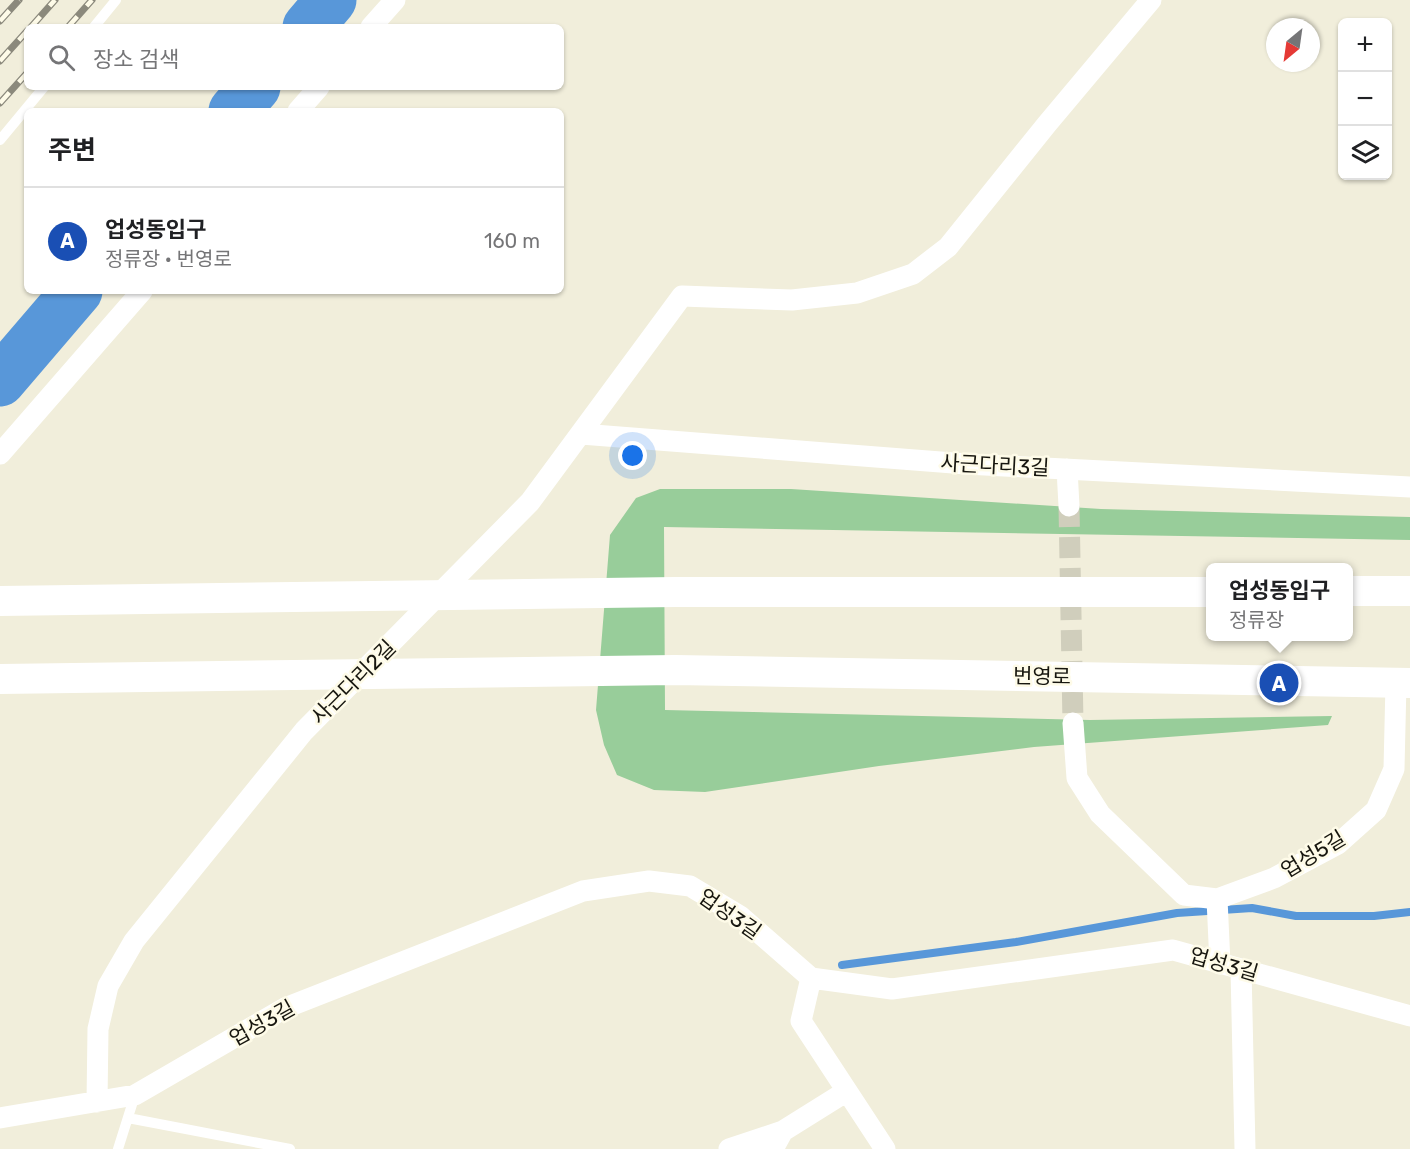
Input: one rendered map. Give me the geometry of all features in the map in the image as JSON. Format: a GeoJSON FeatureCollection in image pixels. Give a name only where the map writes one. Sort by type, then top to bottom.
{"type":"FeatureCollection","features":[{"type":"Feature","properties":{"kind":"street"},"geometry":{"type":"LineString","coordinates":[[374,24],[395,0]]}},
{"type":"Feature","properties":{"kind":"street","name":"사근다리2길"},"geometry":{"type":"LineString","coordinates":[[97,1102],[98,1029],[108,986],[134,941],[304,731],[530,502],[682,296],[792,300],[857,293],[912,274],[948,247],[1151,0]]}},
{"type":"Feature","properties":{"kind":"street"},"geometry":{"type":"LineString","coordinates":[[301,108],[316,90]]}},
{"type":"Feature","properties":{"kind":"street"},"geometry":{"type":"LineString","coordinates":[[0,454],[139,294]]}},
{"type":"Feature","properties":{"kind":"street","name":"사근다리3길"},"geometry":{"type":"LineString","coordinates":[[581,434],[966,464],[1410,487]]}},
{"type":"Feature","properties":{"kind":"street"},"geometry":{"type":"LineString","coordinates":[[1067,469],[1070,506]]}},
{"type":"Feature","properties":{"kind":"street"},"geometry":{"type":"LineString","coordinates":[[1353,591],[1410,591]]}},
{"type":"Feature","properties":{"kind":"street"},"geometry":{"type":"LineString","coordinates":[[0,601],[676,592],[1206,592]]}},
{"type":"Feature","properties":{"kind":"street","name":"번영로"},"geometry":{"type":"LineString","coordinates":[[0,679],[675,670],[1403,683]]}},
{"type":"Feature","properties":{"kind":"street","name":"업성5길"},"geometry":{"type":"LineString","coordinates":[[1217,902],[1274,878],[1338,844],[1376,810],[1394,769],[1403,683]]}},
{"type":"Feature","properties":{"kind":"street"},"geometry":{"type":"LineString","coordinates":[[1073,723],[1077,778],[1100,814],[1184,895],[1217,902],[1220,964]]}},
{"type":"Feature","properties":{"kind":"street","name":"업성3길"},"geometry":{"type":"LineString","coordinates":[[0,1118],[135,1095],[285,1008],[584,891],[649,881],[690,885],[740,916],[811,978],[892,989],[1173,950],[1410,1016]]}},
{"type":"Feature","properties":{"kind":"street"},"geometry":{"type":"LineString","coordinates":[[1241,969],[1245,1149]]}},
{"type":"Feature","properties":{"kind":"street"},"geometry":{"type":"LineString","coordinates":[[811,978],[801,1021],[885,1149]]}},
{"type":"Feature","properties":{"kind":"street"},"geometry":{"type":"LineString","coordinates":[[729,1149],[778,1140],[847,1091]]}},
{"type":"Feature","properties":{"kind":"lane"},"geometry":{"type":"LineString","coordinates":[[96,24],[116,0]]}},
{"type":"Feature","properties":{"kind":"lane"},"geometry":{"type":"LineString","coordinates":[[27,108],[42,90]]}},
{"type":"Feature","properties":{"kind":"lane"},"geometry":{"type":"LineString","coordinates":[[0,140],[24,111]]}},
{"type":"Feature","properties":{"kind":"lane"},"geometry":{"type":"LineString","coordinates":[[118,1149],[135,1095]]}},
{"type":"Feature","properties":{"kind":"lane"},"geometry":{"type":"LineString","coordinates":[[128,1118],[290,1149]]}},
{"type":"Feature","properties":{"kind":"green space"},"geometry":{"type":"Polygon","coordinates":[[[660,489],[791,489],[1101,509],[1410,517],[1410,540],[664,527],[665,710],[1090,720],[1332,716],[1328,725],[1034,747],[879,766],[705,792],[654,790],[617,775],[604,745],[596,710],[610,535],[636,498],[660,489]]]}},
{"type":"Feature","properties":{"kind":"waterway"},"geometry":{"type":"LineString","coordinates":[[311,24],[331,0]]}},
{"type":"Feature","properties":{"kind":"waterway"},"geometry":{"type":"LineString","coordinates":[[237,108],[252,90]]}},
{"type":"Feature","properties":{"kind":"waterway"},"geometry":{"type":"LineString","coordinates":[[0,381],[74,294]]}},
{"type":"Feature","properties":{"kind":"waterway"},"geometry":{"type":"LineString","coordinates":[[842,965],[1016,942],[1177,913],[1252,908],[1296,916],[1374,916],[1410,912]]}},
{"type":"Feature","properties":{"kind":"tunnel"},"geometry":{"type":"LineString","coordinates":[[1069,506],[1073,723]]}},
{"type":"Feature","properties":{"kind":"railway"},"geometry":{"type":"LineString","coordinates":[[0,21],[19,0]]}},
{"type":"Feature","properties":{"kind":"railway"},"geometry":{"type":"LineString","coordinates":[[34,24],[55,0]]}},
{"type":"Feature","properties":{"kind":"railway"},"geometry":{"type":"LineString","coordinates":[[71,24],[92,0]]}},
{"type":"Feature","properties":{"kind":"railway"},"geometry":{"type":"LineString","coordinates":[[0,61],[24,34]]}},
{"type":"Feature","properties":{"kind":"railway"},"geometry":{"type":"LineString","coordinates":[[0,103],[24,76]]}},
{"type":"Feature","properties":{"kind":"place","name":"업성동입구"},"geometry":{"type":"Point","coordinates":[1279,683]}}]}
